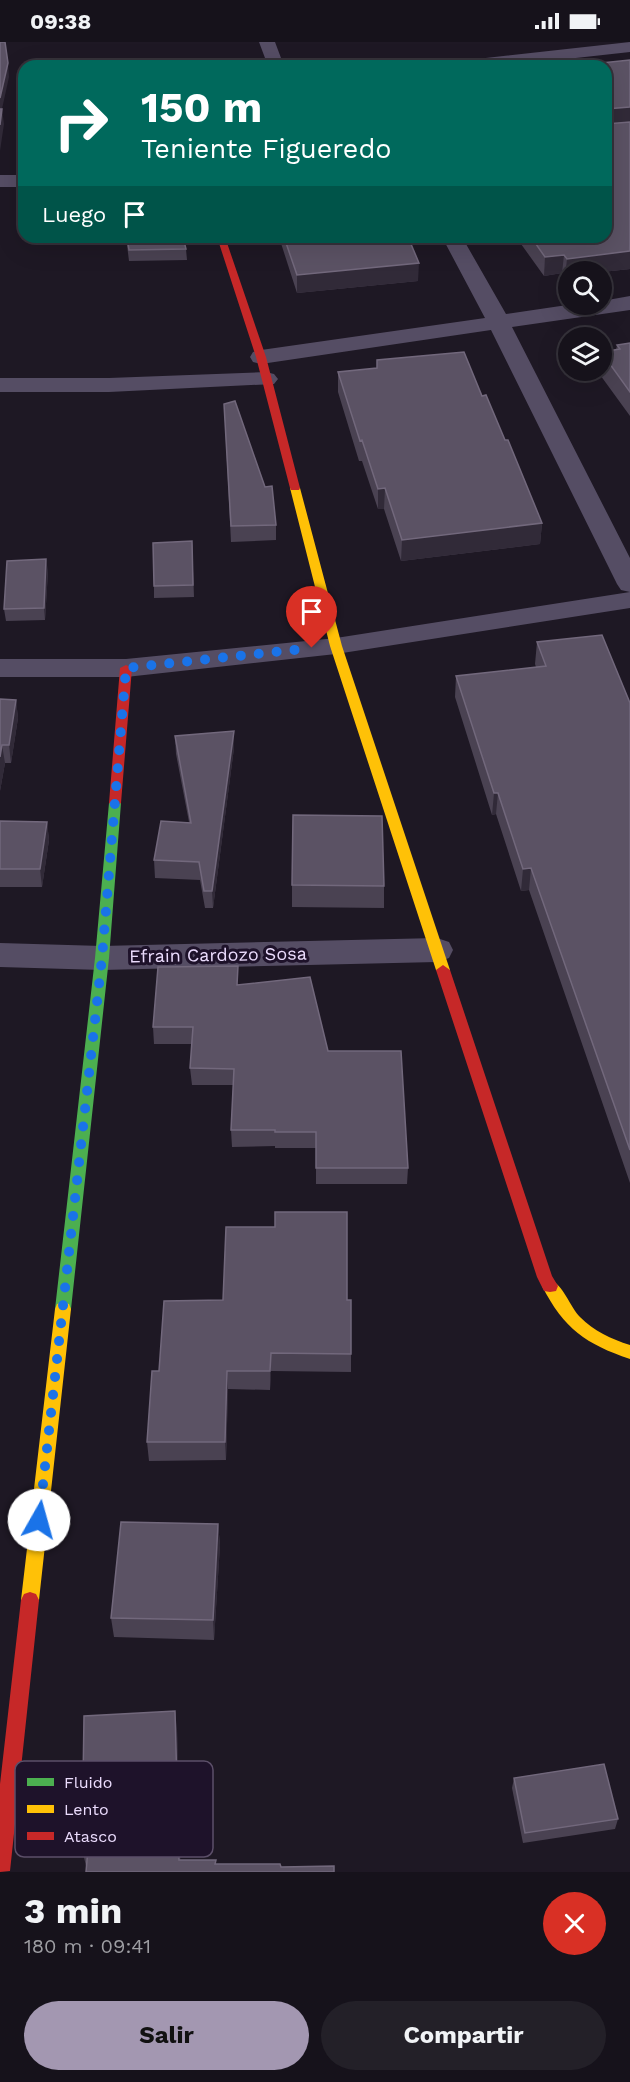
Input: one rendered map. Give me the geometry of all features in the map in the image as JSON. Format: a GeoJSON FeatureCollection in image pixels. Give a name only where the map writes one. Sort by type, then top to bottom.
{"type":"FeatureCollection","features":[{"type":"Feature","properties":{"kind":"street"},"geometry":{"type":"LineString","coordinates":[[0,181],[18,181]]}},
{"type":"Feature","properties":{"kind":"street"},"geometry":{"type":"LineString","coordinates":[[223,243],[264,368],[336,646],[545,1277],[568,1317],[601,1344],[630,1352]]}},
{"type":"Feature","properties":{"kind":"street"},"geometry":{"type":"LineString","coordinates":[[455,243],[498,321],[630,584]]}},
{"type":"Feature","properties":{"kind":"street"},"geometry":{"type":"LineString","coordinates":[[0,385],[108,385],[264,368],[498,321],[630,303]]}},
{"type":"Feature","properties":{"kind":"street"},"geometry":{"type":"LineString","coordinates":[[0,668],[126,668],[336,646],[630,600]]}},
{"type":"Feature","properties":{"kind":"street"},"geometry":{"type":"LineString","coordinates":[[0,1871],[102,958],[126,668]]}},
{"type":"Feature","properties":{"kind":"street","name":"Efrain Cardozo Sosa"},"geometry":{"type":"LineString","coordinates":[[0,955],[102,958],[437,950]]}},
{"type":"Feature","properties":{"kind":"lane"},"geometry":{"type":"LineString","coordinates":[[267,42],[274,60]]}},
{"type":"Feature","properties":{"kind":"lane"},"geometry":{"type":"LineString","coordinates":[[513,60],[630,47]]}},
{"type":"Feature","properties":{"kind":"building"},"geometry":{"type":"Polygon","coordinates":[[[0,42],[5,42],[8,63],[0,98],[0,42]]]}},
{"type":"Feature","properties":{"kind":"building"},"geometry":{"type":"Polygon","coordinates":[[[630,60],[630,107],[612,108],[612,62],[630,60]]]}},
{"type":"Feature","properties":{"kind":"building"},"geometry":{"type":"Polygon","coordinates":[[[630,122],[630,251],[567,259],[564,255],[545,257],[535,243],[612,243],[612,124],[630,122]]]}},
{"type":"Feature","properties":{"kind":"building"},"geometry":{"type":"Polygon","coordinates":[[[128,243],[184,243],[186,249],[129,250],[128,243]]]}},
{"type":"Feature","properties":{"kind":"building"},"geometry":{"type":"Polygon","coordinates":[[[286,243],[411,243],[419,263],[297,275],[286,243]]]}},
{"type":"Feature","properties":{"kind":"building"},"geometry":{"type":"Polygon","coordinates":[[[630,343],[630,392],[612,367],[612,350],[620,349],[617,345],[630,343]]]}},
{"type":"Feature","properties":{"kind":"building"},"geometry":{"type":"Polygon","coordinates":[[[464,352],[482,396],[486,395],[505,440],[508,440],[542,523],[402,540],[385,488],[378,489],[338,372],[377,368],[377,360],[464,352]]]}},
{"type":"Feature","properties":{"kind":"building"},"geometry":{"type":"Polygon","coordinates":[[[235,401],[265,487],[272,486],[276,525],[231,526],[224,404],[235,401]]]}},
{"type":"Feature","properties":{"kind":"building"},"geometry":{"type":"Polygon","coordinates":[[[192,541],[193,585],[154,586],[153,543],[192,541]]]}},
{"type":"Feature","properties":{"kind":"building"},"geometry":{"type":"Polygon","coordinates":[[[46,559],[44,608],[4,609],[7,561],[46,559]]]}},
{"type":"Feature","properties":{"kind":"building"},"geometry":{"type":"Polygon","coordinates":[[[602,635],[630,703],[630,1150],[531,868],[523,869],[498,793],[494,793],[456,676],[546,666],[537,642],[602,635]]]}},
{"type":"Feature","properties":{"kind":"building"},"geometry":{"type":"Polygon","coordinates":[[[0,699],[16,700],[9,745],[2,745],[0,757],[0,699]]]}},
{"type":"Feature","properties":{"kind":"building"},"geometry":{"type":"Polygon","coordinates":[[[234,731],[212,891],[204,891],[199,862],[154,860],[161,821],[191,823],[175,736],[234,731]]]}},
{"type":"Feature","properties":{"kind":"building"},"geometry":{"type":"Polygon","coordinates":[[[293,815],[382,816],[384,886],[292,885],[293,815]]]}},
{"type":"Feature","properties":{"kind":"building"},"geometry":{"type":"Polygon","coordinates":[[[0,821],[47,822],[40,869],[0,869],[0,821]]]}},
{"type":"Feature","properties":{"kind":"building"},"geometry":{"type":"Polygon","coordinates":[[[238,966],[237,985],[310,977],[328,1051],[401,1051],[408,1168],[316,1168],[316,1132],[231,1130],[234,1069],[190,1068],[193,1027],[153,1027],[158,967],[238,966]]]}},
{"type":"Feature","properties":{"kind":"building"},"geometry":{"type":"Polygon","coordinates":[[[275,1212],[347,1212],[347,1300],[351,1300],[351,1354],[271,1353],[270,1371],[227,1371],[225,1442],[147,1442],[152,1371],[159,1371],[164,1301],[223,1300],[226,1227],[275,1227],[275,1212]]]}},
{"type":"Feature","properties":{"kind":"building"},"geometry":{"type":"Polygon","coordinates":[[[121,1522],[218,1524],[213,1620],[111,1618],[121,1522]]]}},
{"type":"Feature","properties":{"kind":"building"},"geometry":{"type":"Polygon","coordinates":[[[175,1711],[176,1761],[83,1761],[84,1716],[175,1711]]]}},
{"type":"Feature","properties":{"kind":"building"},"geometry":{"type":"Polygon","coordinates":[[[604,1764],[618,1819],[525,1833],[514,1778],[604,1764]]]}},
{"type":"Feature","properties":{"kind":"building"},"geometry":{"type":"Polygon","coordinates":[[[87,1857],[179,1857],[179,1860],[216,1860],[215,1864],[280,1864],[281,1867],[334,1866],[334,1872],[86,1872],[87,1857]]]}},
{"type":"Feature","properties":{"kind":"traffic: fast"},"geometry":{"type":"LineString","coordinates":[[63,1309],[102,958],[115,803]]}},
{"type":"Feature","properties":{"kind":"traffic: slow"},"geometry":{"type":"LineString","coordinates":[[295,488],[336,646],[443,970]]}},
{"type":"Feature","properties":{"kind":"traffic: slow"},"geometry":{"type":"LineString","coordinates":[[550,1286],[566,1311],[582,1329],[591,1336],[630,1352]]}},
{"type":"Feature","properties":{"kind":"traffic: slow"},"geometry":{"type":"LineString","coordinates":[[30,1600],[63,1309]]}},
{"type":"Feature","properties":{"kind":"traffic: jam"},"geometry":{"type":"LineString","coordinates":[[223,243],[261,357],[295,488]]}},
{"type":"Feature","properties":{"kind":"traffic: jam"},"geometry":{"type":"LineString","coordinates":[[115,803],[126,668]]}},
{"type":"Feature","properties":{"kind":"traffic: jam"},"geometry":{"type":"LineString","coordinates":[[443,970],[545,1277],[550,1286]]}},
{"type":"Feature","properties":{"kind":"traffic: jam"},"geometry":{"type":"LineString","coordinates":[[0,1871],[30,1600]]}},
{"type":"Feature","properties":{"kind":"route"},"geometry":{"type":"LineString","coordinates":[[39,1520],[102,958],[126,668],[312,648]]}}]}
